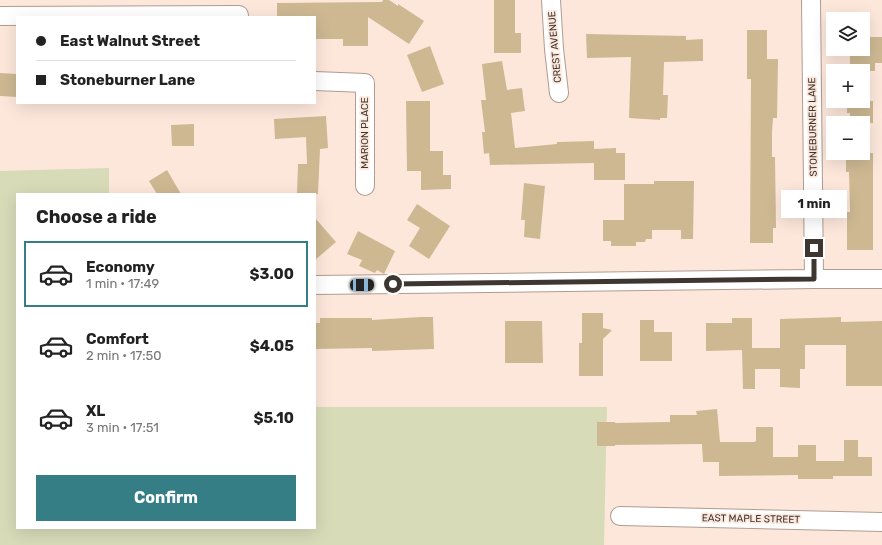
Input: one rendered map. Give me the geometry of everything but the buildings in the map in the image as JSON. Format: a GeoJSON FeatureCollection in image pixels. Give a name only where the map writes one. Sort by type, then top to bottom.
{"type":"FeatureCollection","features":[{"type":"Feature","properties":{"kind":"street","name":"CREST AVENUE"},"geometry":{"type":"LineString","coordinates":[[551,0],[554,49],[559,93]]}},
{"type":"Feature","properties":{"kind":"street","name":"STONEBURNER LANE"},"geometry":{"type":"LineString","coordinates":[[811,0],[814,279]]}},
{"type":"Feature","properties":{"kind":"street"},"geometry":{"type":"LineString","coordinates":[[0,16],[240,11]]}},
{"type":"Feature","properties":{"kind":"street","name":"MARION PLACE"},"geometry":{"type":"LineString","coordinates":[[316,81],[365,83],[365,186]]}},
{"type":"Feature","properties":{"kind":"street"},"geometry":{"type":"LineString","coordinates":[[316,286],[882,279]]}},
{"type":"Feature","properties":{"kind":"street","name":"EAST MAPLE STREET"},"geometry":{"type":"LineString","coordinates":[[620,516],[882,522]]}},
{"type":"Feature","properties":{"kind":"green space"},"geometry":{"type":"Polygon","coordinates":[[[109,168],[109,193],[16,193],[16,529],[316,529],[316,407],[607,407],[604,545],[0,545],[0,171],[109,168]]]}},
{"type":"Feature","properties":{"kind":"route"},"geometry":{"type":"LineString","coordinates":[[393,284],[814,279],[814,248]]}}]}
